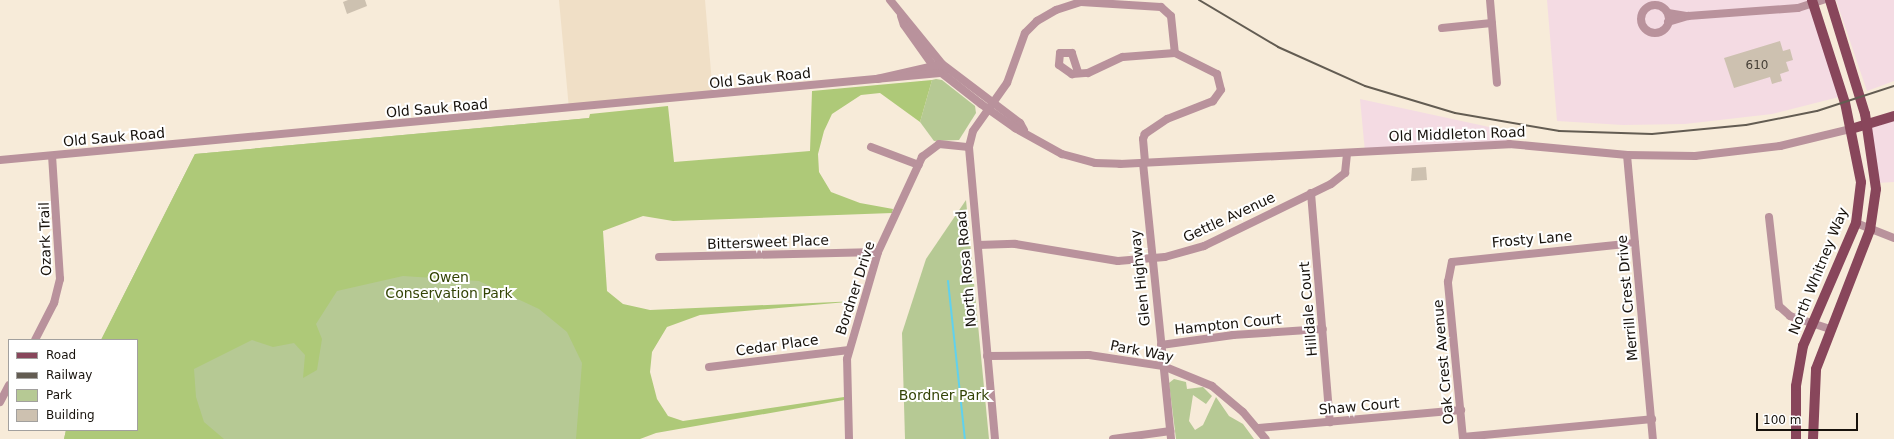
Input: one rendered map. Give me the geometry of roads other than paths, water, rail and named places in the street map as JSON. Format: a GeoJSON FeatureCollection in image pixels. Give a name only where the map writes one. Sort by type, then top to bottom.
{"type":"FeatureCollection","features":[{"type":"Feature","properties":{"kind":"main road"},"geometry":{"type":"LineString","coordinates":[[1813,439],[1816,369],[1830,329],[1870,230],[1877,183],[1868,125],[1830,0]]}},
{"type":"Feature","properties":{"kind":"main road","name":"North Whitney Way"},"geometry":{"type":"LineString","coordinates":[[1796,439],[1794,408],[1798,366],[1812,322],[1856,223],[1861,182],[1851,129],[1813,2]]}},
{"type":"Feature","properties":{"kind":"main road","name":"Old Middleton Road"},"geometry":{"type":"LineString","coordinates":[[1851,129],[1894,116]]}},
{"type":"Feature","properties":{"kind":"street","name":"Old Middleton Road"},"geometry":{"type":"LineString","coordinates":[[890,0],[901,16],[921,52],[940,73],[1020,123],[1024,130],[1062,154],[1084,161],[1107,164],[1508,144],[1627,155],[1695,156],[1742,152],[1851,129]]}},
{"type":"Feature","properties":{"kind":"street"},"geometry":{"type":"LineString","coordinates":[[1490,0],[1497,83]]}},
{"type":"Feature","properties":{"kind":"street"},"geometry":{"type":"LineString","coordinates":[[1688,16],[1668,13],[1658,3],[1649,3],[1641,16],[1646,29],[1657,32],[1668,22],[1688,16],[1798,8],[1823,0]]}},
{"type":"Feature","properties":{"kind":"street","name":"North Rosa Road"},"geometry":{"type":"LineString","coordinates":[[995,439],[969,147],[973,130],[989,105],[1007,83],[1025,33],[1044,16],[1081,2],[1117,2],[1165,8],[1171,16],[1175,53]]}},
{"type":"Feature","properties":{"kind":"street"},"geometry":{"type":"LineString","coordinates":[[1668,13],[1668,22]]}},
{"type":"Feature","properties":{"kind":"street","name":"Old Middleton Road"},"geometry":{"type":"LineString","coordinates":[[901,16],[942,64],[989,105]]}},
{"type":"Feature","properties":{"kind":"street"},"geometry":{"type":"LineString","coordinates":[[1442,28],[1492,22]]}},
{"type":"Feature","properties":{"kind":"street"},"geometry":{"type":"LineString","coordinates":[[912,69],[921,52]]}},
{"type":"Feature","properties":{"kind":"street"},"geometry":{"type":"LineString","coordinates":[[1078,72],[1088,73],[1123,57],[1175,53]]}},
{"type":"Feature","properties":{"kind":"street","name":"Glen Highway"},"geometry":{"type":"LineString","coordinates":[[1170,435],[1151,260],[1143,139],[1149,129],[1211,102],[1221,90],[1221,82],[1215,72],[1175,53]]}},
{"type":"Feature","properties":{"kind":"street"},"geometry":{"type":"LineString","coordinates":[[940,73],[942,64]]}},
{"type":"Feature","properties":{"kind":"street","name":"Old Sauk Road"},"geometry":{"type":"LineString","coordinates":[[876,79],[912,69],[934,67],[942,64]]}},
{"type":"Feature","properties":{"kind":"street","name":"Old Sauk Road"},"geometry":{"type":"LineString","coordinates":[[0,160],[940,73]]}},
{"type":"Feature","properties":{"kind":"street","name":"Bordner Drive"},"geometry":{"type":"LineString","coordinates":[[849,439],[849,350],[878,252],[918,165],[934,146],[952,143],[969,147]]}},
{"type":"Feature","properties":{"kind":"street"},"geometry":{"type":"LineString","coordinates":[[871,147],[918,165]]}},
{"type":"Feature","properties":{"kind":"street","name":"Gettle Avenue"},"geometry":{"type":"LineString","coordinates":[[978,245],[1015,244],[1096,259],[1151,260],[1204,246],[1311,193],[1345,173],[1347,152]]}},
{"type":"Feature","properties":{"kind":"street","name":"Merrill Crest Drive"},"geometry":{"type":"LineString","coordinates":[[1627,155],[1654,439]]}},
{"type":"Feature","properties":{"kind":"street","name":"Ozark Trail"},"geometry":{"type":"LineString","coordinates":[[35,339],[54,303],[60,279],[52,156]]}},
{"type":"Feature","properties":{"kind":"street","name":"Hilldale Court"},"geometry":{"type":"LineString","coordinates":[[1311,193],[1330,422]]}},
{"type":"Feature","properties":{"kind":"street"},"geometry":{"type":"LineString","coordinates":[[1769,217],[1779,306],[1790,316],[1830,329]]}},
{"type":"Feature","properties":{"kind":"street"},"geometry":{"type":"LineString","coordinates":[[1856,223],[1870,230],[1894,238]]}},
{"type":"Feature","properties":{"kind":"street","name":"Frosty Lane"},"geometry":{"type":"LineString","coordinates":[[1448,282],[1452,262],[1635,243]]}},
{"type":"Feature","properties":{"kind":"street","name":"Bittersweet Place"},"geometry":{"type":"LineString","coordinates":[[660,257],[878,252]]}},
{"type":"Feature","properties":{"kind":"street","name":"Oak Crest Avenue"},"geometry":{"type":"LineString","coordinates":[[1448,282],[1463,438]]}},
{"type":"Feature","properties":{"kind":"street","name":"Hampton Court"},"geometry":{"type":"LineString","coordinates":[[1161,345],[1233,335],[1323,329]]}},
{"type":"Feature","properties":{"kind":"street","name":"Cedar Place"},"geometry":{"type":"LineString","coordinates":[[709,367],[849,350]]}},
{"type":"Feature","properties":{"kind":"street","name":"Park Way"},"geometry":{"type":"LineString","coordinates":[[987,356],[1089,355],[1163,366],[1212,386],[1259,428],[1266,439]]}},
{"type":"Feature","properties":{"kind":"street"},"geometry":{"type":"LineString","coordinates":[[0,402],[8,387]]}},
{"type":"Feature","properties":{"kind":"street","name":"Shaw Court"},"geometry":{"type":"LineString","coordinates":[[1259,428],[1461,410]]}},
{"type":"Feature","properties":{"kind":"street"},"geometry":{"type":"LineString","coordinates":[[1463,438],[1652,419]]}},
{"type":"Feature","properties":{"kind":"street"},"geometry":{"type":"LineString","coordinates":[[1113,439],[1170,435]]}},
{"type":"Feature","properties":{"kind":"waterway"},"geometry":{"type":"LineString","coordinates":[[948,281],[965,439]]}},
{"type":"Feature","properties":{"kind":"railway"},"geometry":{"type":"LineString","coordinates":[[1199,0],[1278,47],[1365,86],[1455,113],[1559,131],[1652,134],[1746,125],[1817,111],[1894,86]]}},
{"type":"Feature","properties":{"kind":"park label","name":"Owen Conservation Park"},"geometry":{"type":"Point","coordinates":[449,286]}},
{"type":"Feature","properties":{"kind":"park label","name":"Bordner Park"},"geometry":{"type":"Point","coordinates":[944,395]}}]}
